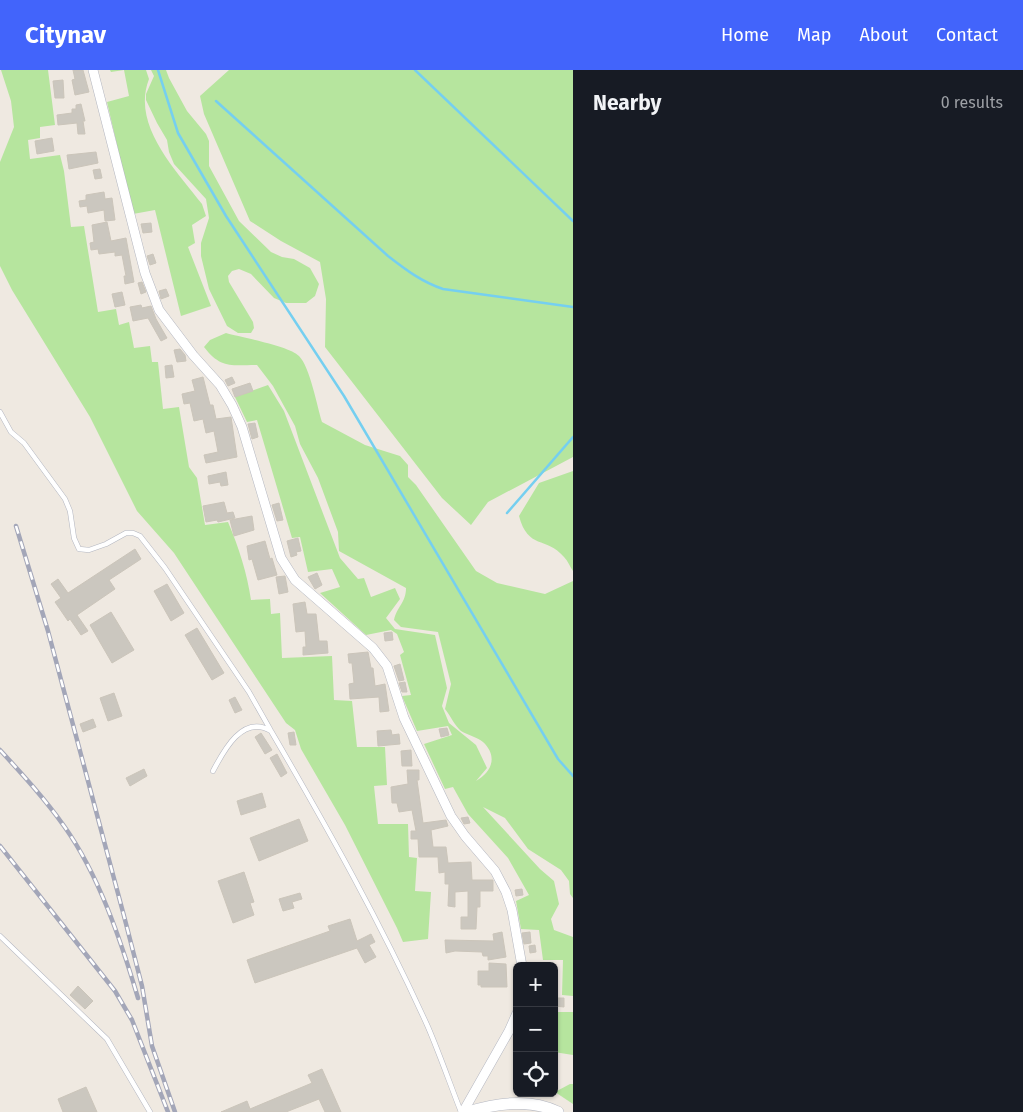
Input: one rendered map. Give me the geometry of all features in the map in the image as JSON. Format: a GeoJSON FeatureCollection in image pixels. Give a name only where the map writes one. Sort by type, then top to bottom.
{"type":"FeatureCollection","features":[{"type":"Feature","properties":{"kind":"street"},"geometry":{"type":"LineString","coordinates":[[93,70],[144,273],[159,310],[193,355],[220,386],[232,405],[242,427],[281,558],[290,573],[302,587],[373,648],[387,666],[404,718],[451,816],[464,836],[495,871],[506,892],[512,910],[521,962]]}},
{"type":"Feature","properties":{"kind":"street"},"geometry":{"type":"LineString","coordinates":[[462,1112],[513,1022]]}},
{"type":"Feature","properties":{"kind":"street"},"geometry":{"type":"LineString","coordinates":[[468,1112],[484,1107],[510,1103],[536,1104],[558,1112]]}},
{"type":"Feature","properties":{"kind":"lane"},"geometry":{"type":"LineString","coordinates":[[0,412],[11,432],[24,443],[65,499],[70,511],[74,538],[79,549],[89,550],[106,544],[126,533],[140,536],[165,568],[249,692],[342,856],[377,922],[428,1027],[462,1112]]}},
{"type":"Feature","properties":{"kind":"lane"},"geometry":{"type":"LineString","coordinates":[[213,771],[234,737],[249,727],[263,726],[270,730]]}},
{"type":"Feature","properties":{"kind":"lane"},"geometry":{"type":"LineString","coordinates":[[0,936],[107,1039],[150,1112]]}},
{"type":"Feature","properties":{"kind":"green space"},"geometry":{"type":"Polygon","coordinates":[[[1,70],[48,70],[55,125],[40,127],[40,138],[28,140],[30,159],[60,155],[64,171],[71,227],[84,226],[98,312],[116,309],[119,325],[129,322],[134,348],[150,346],[152,362],[158,362],[163,409],[179,407],[189,467],[197,478],[205,525],[228,522],[242,561],[251,600],[270,599],[271,614],[280,613],[282,658],[332,656],[334,700],[352,701],[357,747],[385,747],[387,785],[374,786],[378,824],[408,824],[409,857],[417,858],[415,891],[431,892],[428,939],[403,942],[345,825],[301,749],[295,730],[286,723],[174,553],[137,511],[90,417],[12,290],[0,266],[0,162],[14,127],[11,101],[1,70]]]}},
{"type":"Feature","properties":{"kind":"green space"},"geometry":{"type":"Polygon","coordinates":[[[124,70],[146,70],[149,79],[145,96],[146,113],[151,130],[169,162],[202,204],[206,216],[192,225],[195,243],[188,247],[211,306],[181,316],[155,210],[133,214],[107,102],[129,96],[124,70]]]}},
{"type":"Feature","properties":{"kind":"green space"},"geometry":{"type":"Polygon","coordinates":[[[151,70],[166,70],[187,111],[206,134],[209,141],[209,166],[239,221],[271,252],[282,257],[294,259],[310,268],[319,284],[315,296],[306,303],[286,303],[274,298],[251,274],[239,269],[232,271],[228,276],[229,282],[253,322],[254,328],[251,333],[238,333],[227,326],[209,289],[201,256],[201,243],[209,218],[206,199],[174,164],[167,140],[146,100],[146,94],[154,76],[151,70]]]}},
{"type":"Feature","properties":{"kind":"green space"},"geometry":{"type":"Polygon","coordinates":[[[229,70],[573,70],[573,457],[488,502],[471,525],[442,498],[325,347],[326,299],[320,262],[281,241],[250,221],[204,114],[200,96],[229,70]]]}},
{"type":"Feature","properties":{"kind":"green space"},"geometry":{"type":"Polygon","coordinates":[[[226,333],[276,345],[299,356],[310,377],[322,422],[365,445],[400,456],[408,465],[408,477],[416,485],[476,571],[497,583],[545,594],[573,581],[573,898],[570,894],[569,881],[561,870],[528,849],[505,818],[483,807],[540,869],[554,881],[559,904],[551,919],[554,930],[573,937],[573,996],[562,995],[563,960],[543,960],[539,930],[521,929],[516,901],[529,895],[508,858],[468,814],[453,787],[445,789],[424,744],[452,735],[448,726],[417,731],[402,696],[411,695],[400,655],[404,652],[397,634],[391,630],[366,635],[320,593],[340,587],[332,569],[308,572],[300,537],[292,538],[257,420],[247,422],[235,397],[268,385],[284,411],[340,558],[358,579],[364,578],[371,597],[395,588],[400,599],[386,618],[395,629],[435,635],[447,688],[442,706],[449,723],[476,745],[487,768],[476,781],[486,773],[492,758],[488,747],[478,739],[461,731],[445,709],[451,684],[438,632],[401,627],[394,620],[405,597],[406,588],[339,551],[338,532],[318,478],[300,444],[295,426],[273,386],[257,365],[233,365],[221,362],[204,347],[210,340],[226,333]]]}},
{"type":"Feature","properties":{"kind":"green space"},"geometry":{"type":"Polygon","coordinates":[[[573,471],[573,571],[557,551],[527,534],[519,516],[539,483],[573,471]]]}},
{"type":"Feature","properties":{"kind":"green space"},"geometry":{"type":"Polygon","coordinates":[[[558,1012],[573,1012],[573,1055],[558,1053],[558,1012]]]}},
{"type":"Feature","properties":{"kind":"green space"},"geometry":{"type":"Polygon","coordinates":[[[573,1084],[573,1104],[558,1094],[558,1090],[573,1084]]]}},
{"type":"Feature","properties":{"kind":"building"},"geometry":{"type":"Polygon","coordinates":[[[73,70],[83,70],[89,92],[75,95],[72,80],[75,79],[73,70]]]}},
{"type":"Feature","properties":{"kind":"building"},"geometry":{"type":"Polygon","coordinates":[[[63,80],[64,98],[55,98],[53,81],[63,80]]]}},
{"type":"Feature","properties":{"kind":"building"},"geometry":{"type":"Polygon","coordinates":[[[81,104],[85,121],[83,121],[85,134],[78,134],[77,123],[58,125],[57,115],[72,113],[72,109],[76,109],[76,105],[81,104]]]}},
{"type":"Feature","properties":{"kind":"building"},"geometry":{"type":"Polygon","coordinates":[[[52,138],[54,151],[37,154],[35,141],[52,138]]]}},
{"type":"Feature","properties":{"kind":"building"},"geometry":{"type":"Polygon","coordinates":[[[96,152],[98,163],[69,169],[67,155],[96,152]]]}},
{"type":"Feature","properties":{"kind":"building"},"geometry":{"type":"Polygon","coordinates":[[[100,169],[102,178],[95,179],[93,170],[100,169]]]}},
{"type":"Feature","properties":{"kind":"building"},"geometry":{"type":"Polygon","coordinates":[[[104,192],[105,199],[112,198],[115,220],[105,221],[104,210],[88,213],[87,206],[80,207],[79,201],[86,200],[86,195],[104,192]]]}},
{"type":"Feature","properties":{"kind":"building"},"geometry":{"type":"Polygon","coordinates":[[[107,222],[111,241],[126,238],[134,282],[125,284],[124,276],[126,276],[122,255],[115,256],[115,252],[99,254],[98,249],[91,250],[90,243],[94,242],[92,225],[107,222]]]}},
{"type":"Feature","properties":{"kind":"building"},"geometry":{"type":"Polygon","coordinates":[[[151,223],[152,232],[143,233],[141,224],[151,223]]]}},
{"type":"Feature","properties":{"kind":"building"},"geometry":{"type":"Polygon","coordinates":[[[153,254],[156,263],[150,265],[147,256],[153,254]]]}},
{"type":"Feature","properties":{"kind":"building"},"geometry":{"type":"Polygon","coordinates":[[[142,282],[146,292],[141,294],[138,283],[142,282]]]}},
{"type":"Feature","properties":{"kind":"building"},"geometry":{"type":"Polygon","coordinates":[[[166,289],[169,296],[161,299],[159,291],[166,289]]]}},
{"type":"Feature","properties":{"kind":"building"},"geometry":{"type":"Polygon","coordinates":[[[122,292],[125,305],[115,307],[112,294],[122,292]]]}},
{"type":"Feature","properties":{"kind":"building"},"geometry":{"type":"Polygon","coordinates":[[[141,305],[142,308],[151,306],[167,338],[161,341],[148,318],[133,321],[130,307],[141,305]]]}},
{"type":"Feature","properties":{"kind":"building"},"geometry":{"type":"Polygon","coordinates":[[[180,349],[185,355],[186,361],[177,362],[174,350],[180,349]]]}},
{"type":"Feature","properties":{"kind":"building"},"geometry":{"type":"Polygon","coordinates":[[[172,365],[174,377],[166,378],[165,366],[172,365]]]}},
{"type":"Feature","properties":{"kind":"building"},"geometry":{"type":"Polygon","coordinates":[[[203,377],[210,405],[213,405],[216,419],[231,417],[237,457],[206,463],[204,455],[218,452],[214,431],[206,433],[203,419],[194,421],[190,403],[184,404],[182,394],[195,391],[192,380],[203,377]]]}},
{"type":"Feature","properties":{"kind":"building"},"geometry":{"type":"Polygon","coordinates":[[[232,377],[235,383],[228,386],[225,380],[232,377]]]}},
{"type":"Feature","properties":{"kind":"building"},"geometry":{"type":"Polygon","coordinates":[[[250,383],[253,391],[235,397],[232,389],[250,383]]]}},
{"type":"Feature","properties":{"kind":"building"},"geometry":{"type":"Polygon","coordinates":[[[255,423],[258,437],[252,439],[248,424],[255,423]]]}},
{"type":"Feature","properties":{"kind":"building"},"geometry":{"type":"Polygon","coordinates":[[[226,472],[228,485],[221,486],[220,482],[209,484],[208,476],[226,472]]]}},
{"type":"Feature","properties":{"kind":"building"},"geometry":{"type":"Polygon","coordinates":[[[224,502],[227,513],[233,512],[235,518],[218,522],[217,520],[206,522],[203,506],[224,502]]]}},
{"type":"Feature","properties":{"kind":"building"},"geometry":{"type":"Polygon","coordinates":[[[279,503],[283,520],[277,521],[272,505],[279,503]]]}},
{"type":"Feature","properties":{"kind":"building"},"geometry":{"type":"Polygon","coordinates":[[[252,516],[254,530],[234,536],[230,520],[252,516]]]}},
{"type":"Feature","properties":{"kind":"building"},"geometry":{"type":"Polygon","coordinates":[[[298,538],[301,551],[296,552],[297,555],[291,557],[287,541],[298,538]]]}},
{"type":"Feature","properties":{"kind":"building"},"geometry":{"type":"Polygon","coordinates":[[[265,541],[277,575],[258,580],[252,559],[249,560],[247,546],[265,541]]]}},
{"type":"Feature","properties":{"kind":"building"},"geometry":{"type":"Polygon","coordinates":[[[135,549],[141,559],[109,580],[115,589],[77,615],[88,631],[81,635],[70,619],[68,621],[55,602],[61,598],[51,584],[58,579],[68,593],[135,549]]]}},
{"type":"Feature","properties":{"kind":"building"},"geometry":{"type":"Polygon","coordinates":[[[317,573],[322,585],[315,589],[308,577],[317,573]]]}},
{"type":"Feature","properties":{"kind":"building"},"geometry":{"type":"Polygon","coordinates":[[[285,576],[288,592],[279,594],[276,577],[285,576]]]}},
{"type":"Feature","properties":{"kind":"building"},"geometry":{"type":"Polygon","coordinates":[[[167,584],[184,613],[171,621],[154,591],[167,584]]]}},
{"type":"Feature","properties":{"kind":"building"},"geometry":{"type":"Polygon","coordinates":[[[305,602],[307,614],[316,614],[319,641],[327,641],[328,653],[303,655],[303,647],[306,647],[305,631],[296,632],[293,604],[305,602]]]}},
{"type":"Feature","properties":{"kind":"building"},"geometry":{"type":"Polygon","coordinates":[[[111,612],[134,650],[112,663],[90,625],[111,612]]]}},
{"type":"Feature","properties":{"kind":"building"},"geometry":{"type":"Polygon","coordinates":[[[197,628],[224,673],[212,680],[185,635],[197,628]]]}},
{"type":"Feature","properties":{"kind":"building"},"geometry":{"type":"Polygon","coordinates":[[[392,632],[393,640],[385,641],[384,633],[392,632]]]}},
{"type":"Feature","properties":{"kind":"building"},"geometry":{"type":"Polygon","coordinates":[[[368,652],[371,668],[373,668],[375,686],[385,684],[389,711],[380,712],[379,697],[350,699],[349,684],[354,683],[352,663],[349,663],[348,654],[368,652]]]}},
{"type":"Feature","properties":{"kind":"building"},"geometry":{"type":"Polygon","coordinates":[[[400,664],[404,680],[399,681],[394,666],[400,664]]]}},
{"type":"Feature","properties":{"kind":"building"},"geometry":{"type":"Polygon","coordinates":[[[405,682],[407,692],[402,692],[399,683],[405,682]]]}},
{"type":"Feature","properties":{"kind":"building"},"geometry":{"type":"Polygon","coordinates":[[[114,693],[122,716],[108,721],[100,698],[114,693]]]}},
{"type":"Feature","properties":{"kind":"building"},"geometry":{"type":"Polygon","coordinates":[[[235,697],[242,710],[235,713],[229,700],[235,697]]]}},
{"type":"Feature","properties":{"kind":"building"},"geometry":{"type":"Polygon","coordinates":[[[93,719],[96,727],[83,732],[80,724],[93,719]]]}},
{"type":"Feature","properties":{"kind":"building"},"geometry":{"type":"Polygon","coordinates":[[[447,728],[449,735],[441,737],[439,729],[447,728]]]}},
{"type":"Feature","properties":{"kind":"building"},"geometry":{"type":"Polygon","coordinates":[[[391,730],[392,735],[399,734],[400,744],[378,746],[377,731],[391,730]]]}},
{"type":"Feature","properties":{"kind":"building"},"geometry":{"type":"Polygon","coordinates":[[[294,732],[296,745],[290,745],[288,733],[294,732]]]}},
{"type":"Feature","properties":{"kind":"building"},"geometry":{"type":"Polygon","coordinates":[[[261,733],[272,750],[265,754],[255,737],[261,733]]]}},
{"type":"Feature","properties":{"kind":"building"},"geometry":{"type":"Polygon","coordinates":[[[411,750],[412,766],[402,766],[401,751],[411,750]]]}},
{"type":"Feature","properties":{"kind":"building"},"geometry":{"type":"Polygon","coordinates":[[[277,754],[287,773],[281,777],[270,758],[277,754]]]}},
{"type":"Feature","properties":{"kind":"building"},"geometry":{"type":"Polygon","coordinates":[[[144,769],[147,776],[130,786],[126,778],[144,769]]]}},
{"type":"Feature","properties":{"kind":"building"},"geometry":{"type":"Polygon","coordinates":[[[407,770],[419,770],[419,780],[417,780],[423,823],[446,820],[448,826],[431,830],[433,847],[446,847],[448,863],[471,862],[472,880],[493,880],[493,891],[480,891],[480,907],[477,907],[476,929],[461,929],[461,917],[468,917],[468,891],[455,892],[455,907],[448,906],[449,884],[445,884],[445,872],[439,873],[438,857],[419,857],[418,839],[411,839],[411,831],[416,831],[412,810],[399,812],[397,803],[392,803],[391,787],[408,784],[407,770]]]}},
{"type":"Feature","properties":{"kind":"building"},"geometry":{"type":"Polygon","coordinates":[[[262,793],[266,807],[241,815],[237,801],[262,793]]]}},
{"type":"Feature","properties":{"kind":"building"},"geometry":{"type":"Polygon","coordinates":[[[468,817],[470,823],[464,824],[461,818],[468,817]]]}},
{"type":"Feature","properties":{"kind":"building"},"geometry":{"type":"Polygon","coordinates":[[[299,819],[308,841],[259,861],[250,838],[299,819]]]}},
{"type":"Feature","properties":{"kind":"building"},"geometry":{"type":"Polygon","coordinates":[[[244,872],[254,902],[250,903],[254,915],[233,923],[218,881],[244,872]]]}},
{"type":"Feature","properties":{"kind":"building"},"geometry":{"type":"Polygon","coordinates":[[[522,889],[523,895],[516,896],[515,890],[522,889]]]}},
{"type":"Feature","properties":{"kind":"building"},"geometry":{"type":"Polygon","coordinates":[[[300,893],[302,899],[292,902],[294,908],[283,911],[279,899],[300,893]]]}},
{"type":"Feature","properties":{"kind":"building"},"geometry":{"type":"Polygon","coordinates":[[[350,919],[357,941],[371,934],[375,942],[369,945],[376,957],[365,963],[357,948],[255,983],[247,960],[330,931],[328,926],[350,919]]]}},
{"type":"Feature","properties":{"kind":"building"},"geometry":{"type":"Polygon","coordinates":[[[502,932],[506,957],[488,960],[488,956],[483,956],[482,952],[455,951],[446,953],[445,940],[494,941],[493,934],[502,932]]]}},
{"type":"Feature","properties":{"kind":"building"},"geometry":{"type":"Polygon","coordinates":[[[530,932],[531,943],[524,944],[522,933],[530,932]]]}},
{"type":"Feature","properties":{"kind":"building"},"geometry":{"type":"Polygon","coordinates":[[[535,945],[536,952],[530,953],[529,946],[535,945]]]}},
{"type":"Feature","properties":{"kind":"building"},"geometry":{"type":"Polygon","coordinates":[[[489,963],[506,964],[507,987],[481,987],[481,985],[478,985],[478,971],[489,971],[489,963]]]}},
{"type":"Feature","properties":{"kind":"building"},"geometry":{"type":"Polygon","coordinates":[[[78,986],[93,1001],[85,1009],[70,995],[78,986]]]}},
{"type":"Feature","properties":{"kind":"building"},"geometry":{"type":"Polygon","coordinates":[[[558,998],[564,998],[564,1007],[558,1006],[558,998]]]}},
{"type":"Feature","properties":{"kind":"building"},"geometry":{"type":"Polygon","coordinates":[[[322,1069],[341,1112],[325,1112],[319,1099],[286,1112],[221,1112],[247,1101],[250,1109],[312,1083],[308,1075],[322,1069]]]}},
{"type":"Feature","properties":{"kind":"building"},"geometry":{"type":"Polygon","coordinates":[[[86,1087],[97,1112],[63,1112],[58,1099],[86,1087]]]}},
{"type":"Feature","properties":{"kind":"waterway"},"geometry":{"type":"LineString","coordinates":[[158,70],[178,133],[226,216],[344,396],[558,759],[573,776]]}},
{"type":"Feature","properties":{"kind":"waterway"},"geometry":{"type":"LineString","coordinates":[[415,70],[573,221]]}},
{"type":"Feature","properties":{"kind":"waterway"},"geometry":{"type":"LineString","coordinates":[[216,101],[388,256],[421,279],[443,289],[573,307]]}},
{"type":"Feature","properties":{"kind":"waterway"},"geometry":{"type":"LineString","coordinates":[[507,513],[573,437]]}},
{"type":"Feature","properties":{"kind":"railway"},"geometry":{"type":"LineString","coordinates":[[16,526],[48,631],[124,916],[142,986],[152,1046],[175,1112]]}},
{"type":"Feature","properties":{"kind":"railway"},"geometry":{"type":"LineString","coordinates":[[0,750],[34,787],[77,845],[108,909],[138,998]]}},
{"type":"Feature","properties":{"kind":"railway"},"geometry":{"type":"LineString","coordinates":[[0,846],[115,991],[132,1020],[168,1112]]}}]}
